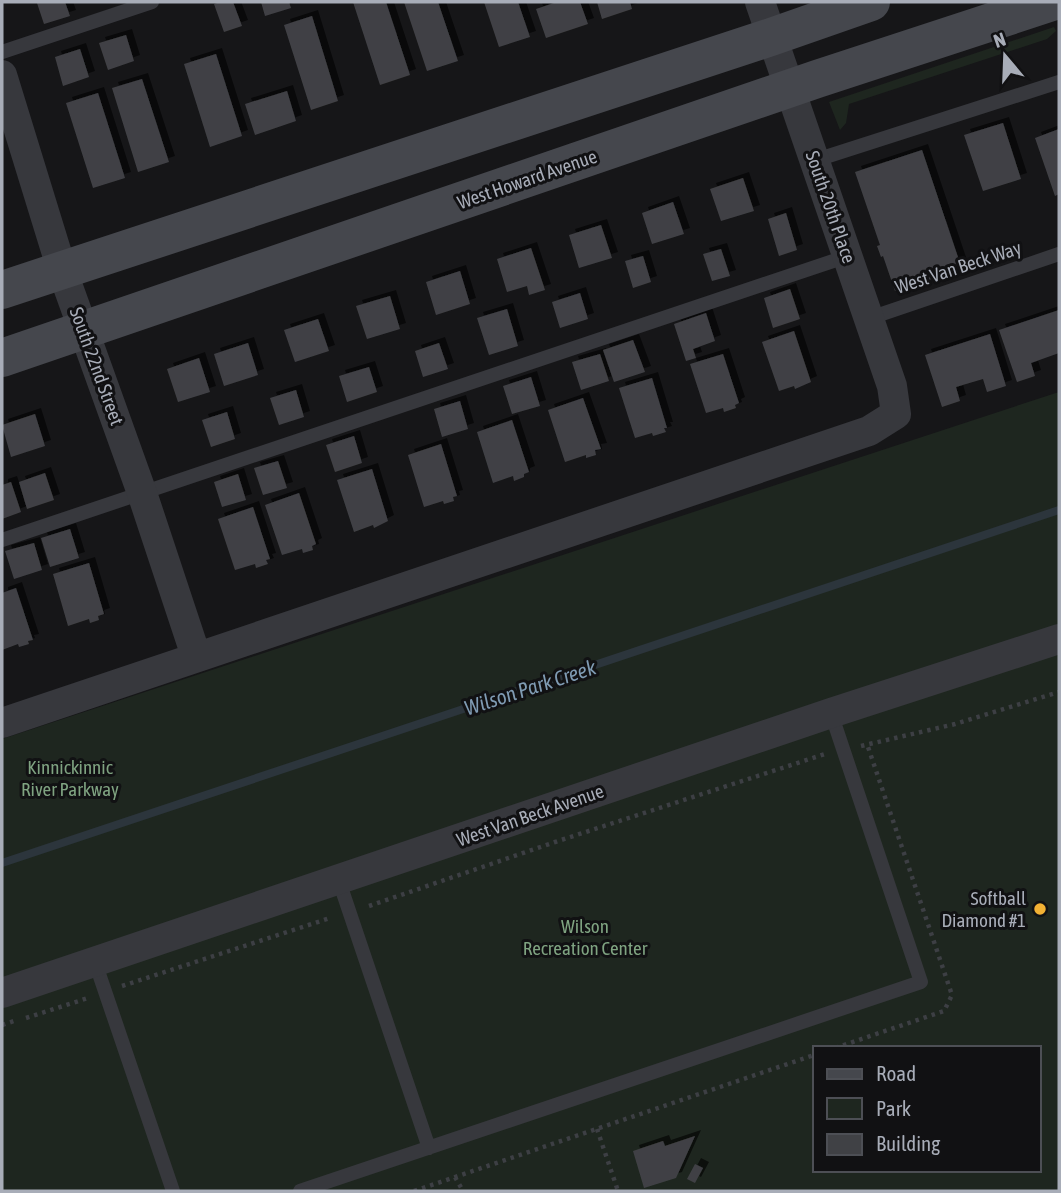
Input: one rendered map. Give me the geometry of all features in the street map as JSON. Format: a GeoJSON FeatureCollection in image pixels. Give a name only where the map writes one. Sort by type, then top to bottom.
{"type":"FeatureCollection","features":[{"type":"Feature","properties":{"kind":"main road"},"geometry":{"type":"LineString","coordinates":[[2,290],[766,19],[871,2]]}},
{"type":"Feature","properties":{"kind":"main road","name":"West Howard Avenue"},"geometry":{"type":"LineString","coordinates":[[2,358],[789,89],[987,18],[1052,2]]}},
{"type":"Feature","properties":{"kind":"street","name":"South 20th Place"},"geometry":{"type":"LineString","coordinates":[[196,656],[869,431],[897,414],[892,386],[870,318],[766,19]]}},
{"type":"Feature","properties":{"kind":"street","name":"South 22nd Street"},"geometry":{"type":"LineString","coordinates":[[2,75],[62,270],[142,493],[196,656]]}},
{"type":"Feature","properties":{"kind":"street","name":"West Van Beck Avenue"},"geometry":{"type":"LineString","coordinates":[[2,993],[831,713],[1059,639]]}},
{"type":"Feature","properties":{"kind":"street"},"geometry":{"type":"LineString","coordinates":[[2,723],[196,656]]}},
{"type":"Feature","properties":{"kind":"lane"},"geometry":{"type":"LineString","coordinates":[[2,52],[152,2]]}},
{"type":"Feature","properties":{"kind":"lane"},"geometry":{"type":"LineString","coordinates":[[816,160],[1059,82]]}},
{"type":"Feature","properties":{"kind":"lane","name":"West Van Beck Way"},"geometry":{"type":"LineString","coordinates":[[870,318],[1059,254]]}},
{"type":"Feature","properties":{"kind":"lane"},"geometry":{"type":"LineString","coordinates":[[2,540],[848,256]]}},
{"type":"Feature","properties":{"kind":"lane"},"geometry":{"type":"LineString","coordinates":[[300,1191],[921,982],[831,713]]}},
{"type":"Feature","properties":{"kind":"lane"},"geometry":{"type":"LineString","coordinates":[[339,881],[429,1148]]}},
{"type":"Feature","properties":{"kind":"lane"},"geometry":{"type":"LineString","coordinates":[[95,962],[173,1191]]}},
{"type":"Feature","properties":{"kind":"path"},"geometry":{"type":"LineString","coordinates":[[2,1026],[722,787],[843,750],[955,724],[1059,692]]}},
{"type":"Feature","properties":{"kind":"path"},"geometry":{"type":"LineString","coordinates":[[414,1191],[813,1055]]}},
{"type":"Feature","properties":{"kind":"path"},"geometry":{"type":"LineString","coordinates":[[597,1129],[618,1191]]}},
{"type":"Feature","properties":{"kind":"path"},"geometry":{"type":"LineString","coordinates":[[455,1178],[463,1191]]}},
{"type":"Feature","properties":{"kind":"green space"},"geometry":{"type":"Polygon","coordinates":[[[1054,27],[1056,31],[1047,39],[849,104],[846,123],[840,130],[829,102],[1054,27]]]}},
{"type":"Feature","properties":{"kind":"green space","name":"Wilson Recreation Center"},"geometry":{"type":"Polygon","coordinates":[[[1059,392],[1059,1191],[2,1191],[2,739],[1059,392]]]}},
{"type":"Feature","properties":{"kind":"building"},"geometry":{"type":"Polygon","coordinates":[[[65,2],[70,16],[44,24],[37,3],[65,2]]]}},
{"type":"Feature","properties":{"kind":"building"},"geometry":{"type":"Polygon","coordinates":[[[233,2],[242,26],[224,32],[214,4],[233,2]]]}},
{"type":"Feature","properties":{"kind":"building"},"geometry":{"type":"Polygon","coordinates":[[[261,2],[289,2],[291,8],[265,16],[261,2]]]}},
{"type":"Feature","properties":{"kind":"building"},"geometry":{"type":"Polygon","coordinates":[[[353,2],[386,2],[410,75],[380,85],[353,2]]]}},
{"type":"Feature","properties":{"kind":"building"},"geometry":{"type":"Polygon","coordinates":[[[404,2],[438,2],[458,61],[427,71],[404,2]]]}},
{"type":"Feature","properties":{"kind":"building"},"geometry":{"type":"Polygon","coordinates":[[[484,2],[518,2],[530,37],[499,47],[484,2]]]}},
{"type":"Feature","properties":{"kind":"building"},"geometry":{"type":"Polygon","coordinates":[[[557,2],[580,2],[588,24],[546,38],[536,9],[557,2]]]}},
{"type":"Feature","properties":{"kind":"building"},"geometry":{"type":"Polygon","coordinates":[[[597,2],[630,2],[632,9],[602,19],[597,2]]]}},
{"type":"Feature","properties":{"kind":"building"},"geometry":{"type":"Polygon","coordinates":[[[312,16],[338,101],[311,110],[284,25],[312,16]]]}},
{"type":"Feature","properties":{"kind":"building"},"geometry":{"type":"Polygon","coordinates":[[[126,35],[134,61],[108,70],[99,43],[126,35]]]}},
{"type":"Feature","properties":{"kind":"building"},"geometry":{"type":"Polygon","coordinates":[[[80,49],[89,77],[63,86],[55,57],[80,49]]]}},
{"type":"Feature","properties":{"kind":"building"},"geometry":{"type":"Polygon","coordinates":[[[216,54],[242,136],[210,147],[184,64],[216,54]]]}},
{"type":"Feature","properties":{"kind":"building"},"geometry":{"type":"Polygon","coordinates":[[[142,79],[169,162],[138,172],[112,88],[142,79]]]}},
{"type":"Feature","properties":{"kind":"building"},"geometry":{"type":"Polygon","coordinates":[[[287,91],[296,121],[255,135],[245,104],[287,91]]]}},
{"type":"Feature","properties":{"kind":"building"},"geometry":{"type":"Polygon","coordinates":[[[98,93],[125,178],[93,188],[66,103],[98,93]]]}},
{"type":"Feature","properties":{"kind":"building"},"geometry":{"type":"Polygon","coordinates":[[[1003,123],[1021,179],[983,191],[964,135],[1003,123]]]}},
{"type":"Feature","properties":{"kind":"building"},"geometry":{"type":"Polygon","coordinates":[[[1059,129],[1059,194],[1055,196],[1035,138],[1059,129]]]}},
{"type":"Feature","properties":{"kind":"building"},"geometry":{"type":"Polygon","coordinates":[[[922,150],[962,269],[895,291],[877,246],[880,245],[855,172],[922,150]]]}},
{"type":"Feature","properties":{"kind":"building"},"geometry":{"type":"Polygon","coordinates":[[[743,178],[754,211],[721,221],[710,189],[743,178]]]}},
{"type":"Feature","properties":{"kind":"building"},"geometry":{"type":"Polygon","coordinates":[[[673,202],[684,234],[652,244],[642,213],[673,202]]]}},
{"type":"Feature","properties":{"kind":"building"},"geometry":{"type":"Polygon","coordinates":[[[786,213],[797,250],[779,256],[768,219],[786,213]]]}},
{"type":"Feature","properties":{"kind":"building"},"geometry":{"type":"Polygon","coordinates":[[[601,225],[612,258],[579,268],[569,235],[601,225]]]}},
{"type":"Feature","properties":{"kind":"building"},"geometry":{"type":"Polygon","coordinates":[[[531,248],[545,290],[529,295],[527,286],[507,292],[497,259],[531,248]]]}},
{"type":"Feature","properties":{"kind":"building"},"geometry":{"type":"Polygon","coordinates":[[[721,249],[730,276],[712,281],[703,254],[721,249]]]}},
{"type":"Feature","properties":{"kind":"building"},"geometry":{"type":"Polygon","coordinates":[[[643,256],[651,282],[633,288],[625,261],[643,256]]]}},
{"type":"Feature","properties":{"kind":"building"},"geometry":{"type":"Polygon","coordinates":[[[460,271],[470,304],[436,315],[426,282],[460,271]]]}},
{"type":"Feature","properties":{"kind":"building"},"geometry":{"type":"Polygon","coordinates":[[[790,289],[800,319],[773,328],[764,298],[790,289]]]}},
{"type":"Feature","properties":{"kind":"building"},"geometry":{"type":"Polygon","coordinates":[[[580,293],[588,319],[560,328],[552,302],[580,293]]]}},
{"type":"Feature","properties":{"kind":"building"},"geometry":{"type":"Polygon","coordinates":[[[390,296],[400,329],[367,339],[356,306],[390,296]]]}},
{"type":"Feature","properties":{"kind":"building"},"geometry":{"type":"Polygon","coordinates":[[[507,309],[518,346],[489,355],[477,318],[507,309]]]}},
{"type":"Feature","properties":{"kind":"building"},"geometry":{"type":"Polygon","coordinates":[[[1059,310],[1059,353],[1031,363],[1035,376],[1017,382],[999,330],[1059,310]]]}},
{"type":"Feature","properties":{"kind":"building"},"geometry":{"type":"Polygon","coordinates":[[[706,313],[715,341],[693,349],[696,358],[686,361],[674,324],[706,313]]]}},
{"type":"Feature","properties":{"kind":"building"},"geometry":{"type":"Polygon","coordinates":[[[318,319],[329,351],[295,362],[284,330],[318,319]]]}},
{"type":"Feature","properties":{"kind":"building"},"geometry":{"type":"Polygon","coordinates":[[[794,331],[811,382],[795,389],[794,386],[779,391],[762,342],[794,331]]]}},
{"type":"Feature","properties":{"kind":"building"},"geometry":{"type":"Polygon","coordinates":[[[990,334],[1006,386],[987,392],[983,379],[956,387],[960,401],[942,407],[925,355],[990,334]]]}},
{"type":"Feature","properties":{"kind":"building"},"geometry":{"type":"Polygon","coordinates":[[[633,340],[645,372],[614,382],[603,350],[633,340]]]}},
{"type":"Feature","properties":{"kind":"building"},"geometry":{"type":"Polygon","coordinates":[[[248,343],[258,375],[224,386],[214,354],[248,343]]]}},
{"type":"Feature","properties":{"kind":"building"},"geometry":{"type":"Polygon","coordinates":[[[439,343],[448,369],[423,377],[415,351],[439,343]]]}},
{"type":"Feature","properties":{"kind":"building"},"geometry":{"type":"Polygon","coordinates":[[[600,354],[609,381],[581,390],[572,362],[600,354]]]}},
{"type":"Feature","properties":{"kind":"building"},"geometry":{"type":"Polygon","coordinates":[[[723,354],[739,403],[735,405],[736,408],[724,412],[723,408],[706,413],[690,364],[723,354]]]}},
{"type":"Feature","properties":{"kind":"building"},"geometry":{"type":"Polygon","coordinates":[[[199,358],[210,392],[178,402],[167,369],[199,358]]]}},
{"type":"Feature","properties":{"kind":"building"},"geometry":{"type":"Polygon","coordinates":[[[369,367],[377,392],[347,402],[339,376],[369,367]]]}},
{"type":"Feature","properties":{"kind":"building"},"geometry":{"type":"Polygon","coordinates":[[[531,377],[540,406],[512,414],[503,386],[531,377]]]}},
{"type":"Feature","properties":{"kind":"building"},"geometry":{"type":"Polygon","coordinates":[[[652,378],[666,432],[635,438],[619,388],[652,378]]]}},
{"type":"Feature","properties":{"kind":"building"},"geometry":{"type":"Polygon","coordinates":[[[296,390],[304,417],[279,425],[270,398],[296,390]]]}},
{"type":"Feature","properties":{"kind":"building"},"geometry":{"type":"Polygon","coordinates":[[[583,398],[601,449],[595,450],[596,455],[586,458],[586,455],[565,462],[548,410],[583,398]]]}},
{"type":"Feature","properties":{"kind":"building"},"geometry":{"type":"Polygon","coordinates":[[[460,401],[468,429],[442,437],[434,409],[460,401]]]}},
{"type":"Feature","properties":{"kind":"building"},"geometry":{"type":"Polygon","coordinates":[[[227,412],[235,439],[211,447],[202,420],[227,412]]]}},
{"type":"Feature","properties":{"kind":"building"},"geometry":{"type":"Polygon","coordinates":[[[35,414],[45,446],[11,457],[2,425],[35,414]]]}},
{"type":"Feature","properties":{"kind":"building"},"geometry":{"type":"Polygon","coordinates":[[[512,420],[529,472],[514,481],[513,476],[493,483],[477,432],[512,420]]]}},
{"type":"Feature","properties":{"kind":"building"},"geometry":{"type":"Polygon","coordinates":[[[354,436],[362,463],[335,472],[326,445],[354,436]]]}},
{"type":"Feature","properties":{"kind":"building"},"geometry":{"type":"Polygon","coordinates":[[[441,444],[457,496],[453,497],[454,501],[444,504],[443,501],[424,507],[408,455],[441,444]]]}},
{"type":"Feature","properties":{"kind":"building"},"geometry":{"type":"Polygon","coordinates":[[[278,461],[287,488],[263,495],[254,468],[278,461]]]}},
{"type":"Feature","properties":{"kind":"building"},"geometry":{"type":"Polygon","coordinates":[[[372,469],[388,521],[374,528],[373,525],[354,532],[337,480],[372,469]]]}},
{"type":"Feature","properties":{"kind":"building"},"geometry":{"type":"Polygon","coordinates":[[[45,473],[54,500],[27,509],[19,482],[45,473]]]}},
{"type":"Feature","properties":{"kind":"building"},"geometry":{"type":"Polygon","coordinates":[[[238,474],[246,500],[222,507],[214,482],[238,474]]]}},
{"type":"Feature","properties":{"kind":"building"},"geometry":{"type":"Polygon","coordinates":[[[11,482],[21,512],[2,519],[2,485],[11,482]]]}},
{"type":"Feature","properties":{"kind":"building"},"geometry":{"type":"Polygon","coordinates":[[[299,493],[316,544],[312,546],[313,550],[303,553],[302,549],[282,555],[265,505],[299,493]]]}},
{"type":"Feature","properties":{"kind":"building"},"geometry":{"type":"Polygon","coordinates":[[[253,507],[270,559],[266,560],[268,564],[256,568],[255,564],[235,570],[218,519],[253,507]]]}},
{"type":"Feature","properties":{"kind":"building"},"geometry":{"type":"Polygon","coordinates":[[[70,529],[79,558],[50,567],[41,538],[70,529]]]}},
{"type":"Feature","properties":{"kind":"building"},"geometry":{"type":"Polygon","coordinates":[[[34,543],[42,570],[14,579],[5,551],[34,543]]]}},
{"type":"Feature","properties":{"kind":"building"},"geometry":{"type":"Polygon","coordinates":[[[89,563],[104,614],[98,616],[99,620],[90,623],[89,619],[68,626],[53,574],[89,563]]]}},
{"type":"Feature","properties":{"kind":"building"},"geometry":{"type":"Polygon","coordinates":[[[16,588],[33,640],[28,641],[29,644],[19,647],[18,644],[2,650],[2,593],[16,588]]]}},
{"type":"Feature","properties":{"kind":"building"},"geometry":{"type":"Polygon","coordinates":[[[695,1136],[676,1178],[644,1188],[633,1151],[663,1141],[665,1146],[695,1136]]]}},
{"type":"Feature","properties":{"kind":"building"},"geometry":{"type":"Polygon","coordinates":[[[695,1164],[703,1168],[695,1183],[687,1179],[695,1164]]]}},
{"type":"Feature","properties":{"kind":"waterway","name":"Wilson Park Creek"},"geometry":{"type":"LineString","coordinates":[[2,863],[1059,510]]}},
{"type":"Feature","properties":{"kind":"place","name":"Softball Diamond #1"},"geometry":{"type":"Point","coordinates":[1040,909]}},
{"type":"Feature","properties":{"kind":"park label","name":"Kinnickinnic River Parkway"},"geometry":{"type":"Point","coordinates":[70,778]}}]}
